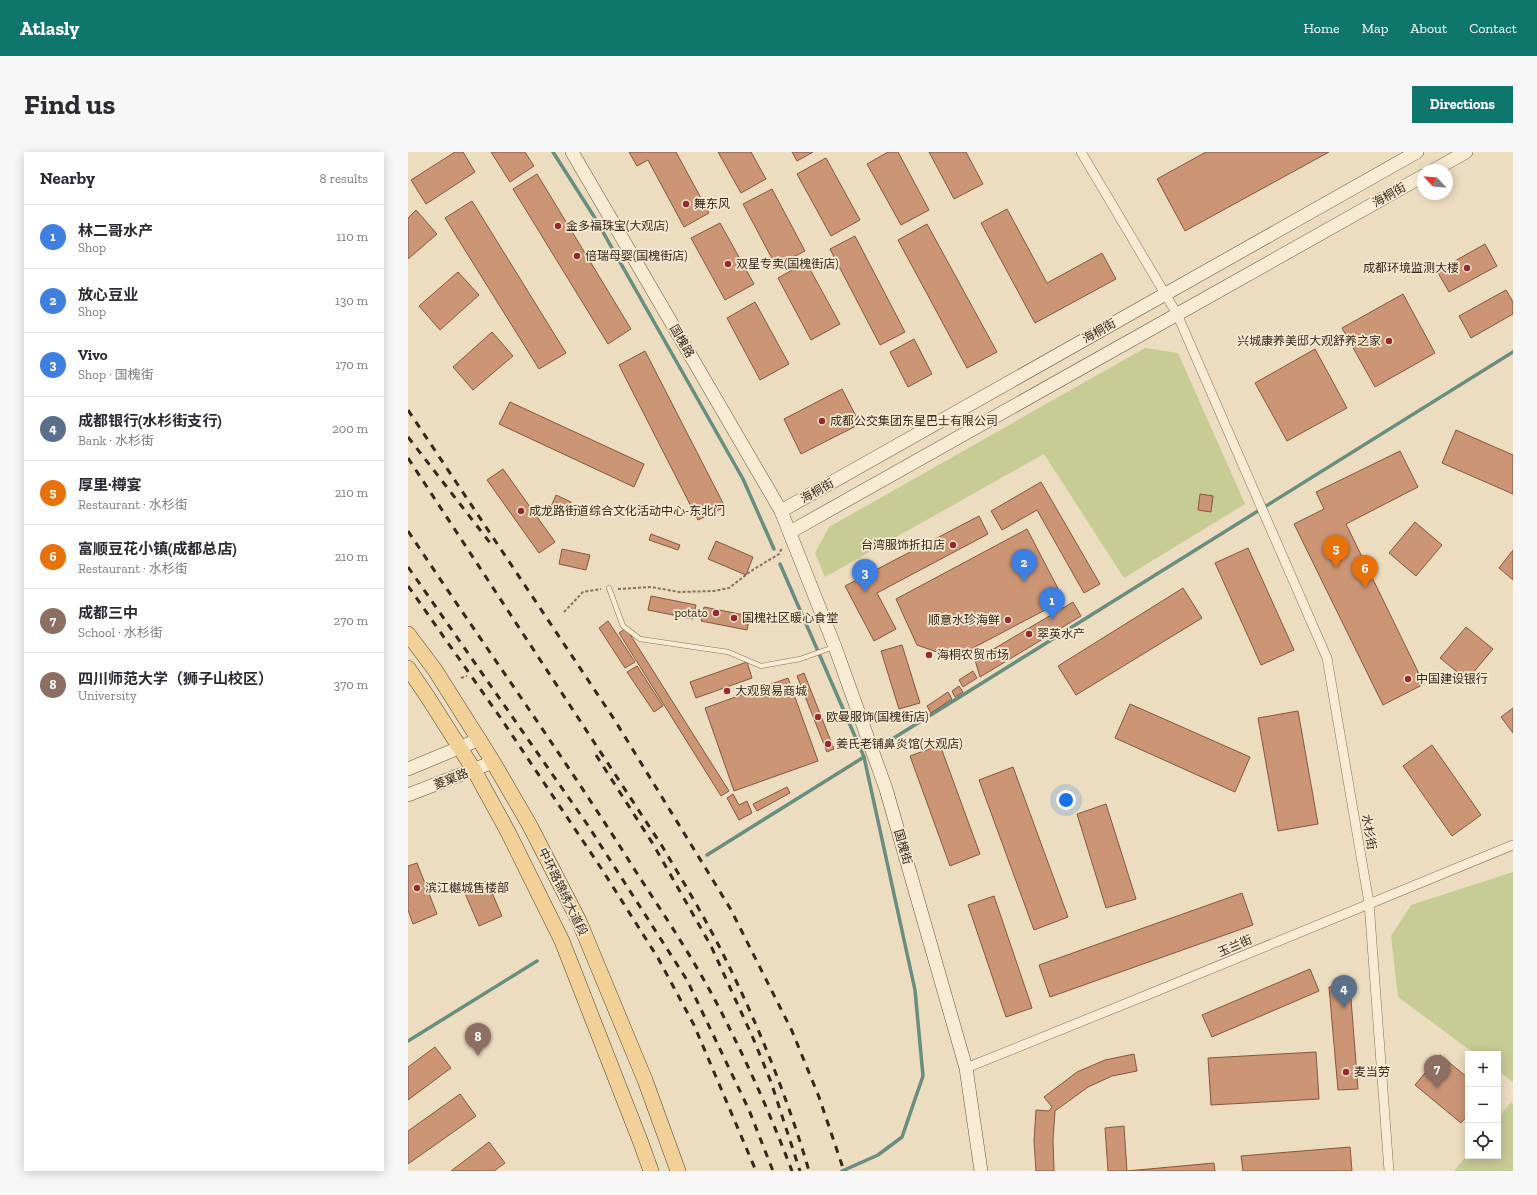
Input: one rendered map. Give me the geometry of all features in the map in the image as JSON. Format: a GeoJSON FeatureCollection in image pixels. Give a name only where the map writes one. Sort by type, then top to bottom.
{"type":"FeatureCollection","features":[{"type":"Feature","properties":{"kind":"main road","name":"中环路锦绣大道段"},"geometry":{"type":"LineString","coordinates":[[408,634],[435,670],[494,762],[529,824],[579,921],[645,1080],[678,1171]]}},
{"type":"Feature","properties":{"kind":"main road","name":"中环路锦绣大道段"},"geometry":{"type":"LineString","coordinates":[[408,668],[474,770],[508,832],[562,941],[651,1171]]}},
{"type":"Feature","properties":{"kind":"street","name":"国槐路"},"geometry":{"type":"LineString","coordinates":[[572,152],[781,511],[790,532]]}},
{"type":"Feature","properties":{"kind":"street","name":"水杉街"},"geometry":{"type":"LineString","coordinates":[[1081,152],[1177,314],[1327,658],[1369,903],[1389,1171]]}},
{"type":"Feature","properties":{"kind":"street","name":"海桐街"},"geometry":{"type":"LineString","coordinates":[[781,511],[1417,152]]}},
{"type":"Feature","properties":{"kind":"street"},"geometry":{"type":"LineString","coordinates":[[1445,164],[1466,152]]}},
{"type":"Feature","properties":{"kind":"street","name":"海桐街"},"geometry":{"type":"LineString","coordinates":[[790,532],[1417,179]]}},
{"type":"Feature","properties":{"kind":"street","name":"国槐街"},"geometry":{"type":"LineString","coordinates":[[790,532],[829,649],[886,789],[966,1068],[981,1171]]}},
{"type":"Feature","properties":{"kind":"street","name":"菱窠路"},"geometry":{"type":"LineString","coordinates":[[408,769],[480,740]]}},
{"type":"Feature","properties":{"kind":"street","name":"菱窠路"},"geometry":{"type":"LineString","coordinates":[[408,795],[494,762]]}},
{"type":"Feature","properties":{"kind":"street","name":"玉兰街"},"geometry":{"type":"LineString","coordinates":[[966,1068],[1147,996],[1369,903],[1513,845]]}},
{"type":"Feature","properties":{"kind":"lane"},"geometry":{"type":"LineString","coordinates":[[609,588],[623,626],[640,639],[728,652],[760,666],[800,659],[829,649]]}},
{"type":"Feature","properties":{"kind":"path"},"geometry":{"type":"LineString","coordinates":[[564,612],[583,592],[609,588],[626,589],[651,587],[679,592],[714,591],[729,588],[750,571],[779,554],[790,532]]}},
{"type":"Feature","properties":{"kind":"path"},"geometry":{"type":"LineString","coordinates":[[461,678],[467,676]]}},
{"type":"Feature","properties":{"kind":"green space"},"geometry":{"type":"Polygon","coordinates":[[[1145,348],[1178,353],[1245,504],[1124,578],[1044,454],[825,577],[815,553],[829,527],[1145,348]]]}},
{"type":"Feature","properties":{"kind":"green space"},"geometry":{"type":"Polygon","coordinates":[[[1513,872],[1513,1082],[1501,1073],[1501,1051],[1471,1051],[1398,997],[1391,936],[1411,905],[1513,872]]]}},
{"type":"Feature","properties":{"kind":"green space"},"geometry":{"type":"Polygon","coordinates":[[[1511,1102],[1513,1104],[1513,1171],[1454,1171],[1465,1158],[1465,1159],[1501,1159],[1501,1114],[1511,1102]]]}},
{"type":"Feature","properties":{"kind":"building"},"geometry":{"type":"Polygon","coordinates":[[[455,152],[463,152],[475,172],[426,204],[411,180],[455,152]]]}},
{"type":"Feature","properties":{"kind":"building"},"geometry":{"type":"Polygon","coordinates":[[[491,152],[525,152],[534,166],[510,182],[491,152]]]}},
{"type":"Feature","properties":{"kind":"building"},"geometry":{"type":"Polygon","coordinates":[[[629,152],[676,152],[709,213],[684,227],[648,160],[637,166],[629,152]]]}},
{"type":"Feature","properties":{"kind":"building"},"geometry":{"type":"Polygon","coordinates":[[[718,152],[751,152],[766,179],[741,193],[718,152]]]}},
{"type":"Feature","properties":{"kind":"building"},"geometry":{"type":"Polygon","coordinates":[[[792,152],[813,152],[797,161],[792,152]]]}},
{"type":"Feature","properties":{"kind":"building"},"geometry":{"type":"Polygon","coordinates":[[[888,152],[898,152],[929,210],[901,225],[867,164],[888,152]]]}},
{"type":"Feature","properties":{"kind":"building"},"geometry":{"type":"Polygon","coordinates":[[[929,152],[966,152],[983,184],[954,199],[929,152]]]}},
{"type":"Feature","properties":{"kind":"building"},"geometry":{"type":"Polygon","coordinates":[[[1206,152],[1329,152],[1185,231],[1157,179],[1206,152]]]}},
{"type":"Feature","properties":{"kind":"building"},"geometry":{"type":"Polygon","coordinates":[[[826,158],[860,220],[831,236],[797,174],[826,158]]]}},
{"type":"Feature","properties":{"kind":"building"},"geometry":{"type":"Polygon","coordinates":[[[537,174],[631,329],[608,344],[513,189],[537,174]]]}},
{"type":"Feature","properties":{"kind":"building"},"geometry":{"type":"Polygon","coordinates":[[[772,189],[805,251],[776,266],[743,204],[772,189]]]}},
{"type":"Feature","properties":{"kind":"building"},"geometry":{"type":"Polygon","coordinates":[[[472,201],[566,353],[539,369],[445,218],[472,201]]]}},
{"type":"Feature","properties":{"kind":"building"},"geometry":{"type":"Polygon","coordinates":[[[1007,209],[1047,283],[1102,253],[1116,279],[1035,323],[981,223],[1007,209]]]}},
{"type":"Feature","properties":{"kind":"building"},"geometry":{"type":"Polygon","coordinates":[[[416,210],[437,234],[408,259],[408,218],[416,210]]]}},
{"type":"Feature","properties":{"kind":"building"},"geometry":{"type":"Polygon","coordinates":[[[720,223],[754,284],[725,300],[691,238],[720,223]]]}},
{"type":"Feature","properties":{"kind":"building"},"geometry":{"type":"Polygon","coordinates":[[[927,224],[997,352],[967,368],[898,240],[927,224]]]}},
{"type":"Feature","properties":{"kind":"building"},"geometry":{"type":"Polygon","coordinates":[[[855,236],[905,332],[880,345],[830,249],[855,236]]]}},
{"type":"Feature","properties":{"kind":"building","name":"成都环境监测大楼"},"geometry":{"type":"Polygon","coordinates":[[[1485,244],[1497,266],[1449,292],[1437,271],[1485,244]]]}},
{"type":"Feature","properties":{"kind":"building"},"geometry":{"type":"Polygon","coordinates":[[[806,262],[840,324],[811,340],[778,278],[806,262]]]}},
{"type":"Feature","properties":{"kind":"building"},"geometry":{"type":"Polygon","coordinates":[[[458,272],[479,295],[440,330],[419,306],[458,272]]]}},
{"type":"Feature","properties":{"kind":"building","name":"成都环境监测大楼"},"geometry":{"type":"Polygon","coordinates":[[[1506,290],[1513,302],[1513,314],[1471,338],[1459,316],[1506,290]]]}},
{"type":"Feature","properties":{"kind":"building","name":"兴城康养美邸大观舒养之家"},"geometry":{"type":"Polygon","coordinates":[[[1403,294],[1435,353],[1375,387],[1342,328],[1403,294]]]}},
{"type":"Feature","properties":{"kind":"building"},"geometry":{"type":"Polygon","coordinates":[[[755,302],[789,364],[760,380],[727,318],[755,302]]]}},
{"type":"Feature","properties":{"kind":"building"},"geometry":{"type":"Polygon","coordinates":[[[492,332],[513,356],[473,390],[453,367],[492,332]]]}},
{"type":"Feature","properties":{"kind":"building"},"geometry":{"type":"Polygon","coordinates":[[[914,339],[932,374],[908,387],[890,352],[914,339]]]}},
{"type":"Feature","properties":{"kind":"building"},"geometry":{"type":"Polygon","coordinates":[[[1315,349],[1347,408],[1287,441],[1255,383],[1315,349]]]}},
{"type":"Feature","properties":{"kind":"building"},"geometry":{"type":"Polygon","coordinates":[[[645,351],[725,507],[698,520],[619,365],[645,351]]]}},
{"type":"Feature","properties":{"kind":"building","name":"成都公交集团东星巴士有限公司"},"geometry":{"type":"Polygon","coordinates":[[[842,389],[860,424],[801,454],[784,419],[842,389]]]}},
{"type":"Feature","properties":{"kind":"building"},"geometry":{"type":"Polygon","coordinates":[[[510,402],[644,464],[634,487],[499,424],[510,402]]]}},
{"type":"Feature","properties":{"kind":"building"},"geometry":{"type":"Polygon","coordinates":[[[1456,430],[1513,455],[1513,494],[1442,463],[1456,430]]]}},
{"type":"Feature","properties":{"kind":"building"},"geometry":{"type":"Polygon","coordinates":[[[1400,451],[1418,487],[1346,524],[1424,684],[1383,705],[1294,524],[1324,509],[1316,492],[1400,451]]]}},
{"type":"Feature","properties":{"kind":"building","name":"成龙路街道综合文化活动中心-东北门"},"geometry":{"type":"Polygon","coordinates":[[[503,469],[555,542],[539,553],[487,480],[503,469]]]}},
{"type":"Feature","properties":{"kind":"building"},"geometry":{"type":"Polygon","coordinates":[[[1041,482],[1100,584],[1084,593],[1037,510],[1002,530],[991,511],[1041,482]]]}},
{"type":"Feature","properties":{"kind":"building"},"geometry":{"type":"Polygon","coordinates":[[[1200,494],[1213,496],[1211,512],[1198,510],[1200,494]]]}},
{"type":"Feature","properties":{"kind":"building"},"geometry":{"type":"Polygon","coordinates":[[[556,495],[571,502],[565,516],[550,509],[556,495]]]}},
{"type":"Feature","properties":{"kind":"building"},"geometry":{"type":"Polygon","coordinates":[[[979,516],[988,534],[877,593],[896,629],[874,641],[845,586],[979,516]]]}},
{"type":"Feature","properties":{"kind":"building"},"geometry":{"type":"Polygon","coordinates":[[[1415,522],[1442,545],[1416,576],[1389,553],[1415,522]]]}},
{"type":"Feature","properties":{"kind":"building"},"geometry":{"type":"Polygon","coordinates":[[[1027,529],[1064,600],[954,658],[917,645],[896,599],[1027,529]]]}},
{"type":"Feature","properties":{"kind":"building"},"geometry":{"type":"Polygon","coordinates":[[[651,534],[680,545],[678,550],[649,540],[651,534]]]}},
{"type":"Feature","properties":{"kind":"building"},"geometry":{"type":"Polygon","coordinates":[[[716,541],[753,557],[746,575],[708,559],[716,541]]]}},
{"type":"Feature","properties":{"kind":"building"},"geometry":{"type":"Polygon","coordinates":[[[1248,548],[1294,650],[1261,665],[1215,563],[1248,548]]]}},
{"type":"Feature","properties":{"kind":"building"},"geometry":{"type":"Polygon","coordinates":[[[562,549],[590,555],[586,570],[559,564],[562,549]]]}},
{"type":"Feature","properties":{"kind":"building"},"geometry":{"type":"Polygon","coordinates":[[[1513,550],[1513,580],[1499,568],[1513,550]]]}},
{"type":"Feature","properties":{"kind":"building"},"geometry":{"type":"Polygon","coordinates":[[[1183,588],[1202,618],[1076,695],[1058,666],[1183,588]]]}},
{"type":"Feature","properties":{"kind":"building"},"geometry":{"type":"Polygon","coordinates":[[[651,596],[696,605],[693,619],[648,610],[651,596]]]}},
{"type":"Feature","properties":{"kind":"building"},"geometry":{"type":"Polygon","coordinates":[[[1073,602],[1081,616],[980,677],[975,660],[1073,602]]]}},
{"type":"Feature","properties":{"kind":"building"},"geometry":{"type":"Polygon","coordinates":[[[704,607],[750,616],[747,630],[701,621],[704,607]]]}},
{"type":"Feature","properties":{"kind":"building"},"geometry":{"type":"Polygon","coordinates":[[[608,621],[635,662],[625,668],[599,628],[608,621]]]}},
{"type":"Feature","properties":{"kind":"building"},"geometry":{"type":"Polygon","coordinates":[[[1466,627],[1493,649],[1467,680],[1440,658],[1466,627]]]}},
{"type":"Feature","properties":{"kind":"building"},"geometry":{"type":"Polygon","coordinates":[[[626,628],[729,791],[721,796],[619,633],[626,628]]]}},
{"type":"Feature","properties":{"kind":"building"},"geometry":{"type":"Polygon","coordinates":[[[902,645],[920,703],[899,709],[881,651],[902,645]]]}},
{"type":"Feature","properties":{"kind":"building"},"geometry":{"type":"Polygon","coordinates":[[[747,662],[752,678],[696,698],[690,682],[747,662]]]}},
{"type":"Feature","properties":{"kind":"building"},"geometry":{"type":"Polygon","coordinates":[[[637,666],[663,706],[654,712],[627,672],[637,666]]]}},
{"type":"Feature","properties":{"kind":"building"},"geometry":{"type":"Polygon","coordinates":[[[973,671],[977,678],[963,687],[959,680],[973,671]]]}},
{"type":"Feature","properties":{"kind":"building"},"geometry":{"type":"Polygon","coordinates":[[[804,673],[834,749],[827,752],[797,676],[804,673]]]}},
{"type":"Feature","properties":{"kind":"building"},"geometry":{"type":"Polygon","coordinates":[[[788,678],[818,761],[734,791],[705,708],[788,678]]]}},
{"type":"Feature","properties":{"kind":"building"},"geometry":{"type":"Polygon","coordinates":[[[959,686],[963,692],[955,697],[952,691],[959,686]]]}},
{"type":"Feature","properties":{"kind":"building"},"geometry":{"type":"Polygon","coordinates":[[[948,692],[952,699],[931,713],[927,706],[948,692]]]}},
{"type":"Feature","properties":{"kind":"building"},"geometry":{"type":"Polygon","coordinates":[[[1130,704],[1250,757],[1235,792],[1115,738],[1130,704]]]}},
{"type":"Feature","properties":{"kind":"building"},"geometry":{"type":"Polygon","coordinates":[[[1513,708],[1513,733],[1501,717],[1513,708]]]}},
{"type":"Feature","properties":{"kind":"building"},"geometry":{"type":"Polygon","coordinates":[[[1298,711],[1318,824],[1278,831],[1258,718],[1298,711]]]}},
{"type":"Feature","properties":{"kind":"building"},"geometry":{"type":"Polygon","coordinates":[[[940,745],[980,854],[950,866],[910,756],[940,745]]]}},
{"type":"Feature","properties":{"kind":"building"},"geometry":{"type":"Polygon","coordinates":[[[1432,745],[1481,815],[1452,836],[1403,766],[1432,745]]]}},
{"type":"Feature","properties":{"kind":"building"},"geometry":{"type":"Polygon","coordinates":[[[1013,767],[1068,917],[1034,930],[979,780],[1013,767]]]}},
{"type":"Feature","properties":{"kind":"building"},"geometry":{"type":"Polygon","coordinates":[[[787,787],[790,793],[757,811],[753,804],[787,787]]]}},
{"type":"Feature","properties":{"kind":"building"},"geometry":{"type":"Polygon","coordinates":[[[733,794],[739,805],[747,801],[752,813],[739,820],[727,798],[733,794]]]}},
{"type":"Feature","properties":{"kind":"building"},"geometry":{"type":"Polygon","coordinates":[[[1106,804],[1136,899],[1106,908],[1077,814],[1106,804]]]}},
{"type":"Feature","properties":{"kind":"building","name":"滨江樾城售楼部"},"geometry":{"type":"Polygon","coordinates":[[[417,863],[437,914],[413,924],[408,910],[408,866],[417,863]]]}},
{"type":"Feature","properties":{"kind":"building"},"geometry":{"type":"Polygon","coordinates":[[[487,881],[502,916],[479,926],[464,891],[487,881]]]}},
{"type":"Feature","properties":{"kind":"building"},"geometry":{"type":"Polygon","coordinates":[[[1242,893],[1253,925],[1050,997],[1039,965],[1242,893]]]}},
{"type":"Feature","properties":{"kind":"building"},"geometry":{"type":"Polygon","coordinates":[[[994,896],[1032,1008],[1006,1017],[968,905],[994,896]]]}},
{"type":"Feature","properties":{"kind":"building"},"geometry":{"type":"Polygon","coordinates":[[[1310,969],[1319,991],[1212,1037],[1202,1015],[1310,969]]]}},
{"type":"Feature","properties":{"kind":"building"},"geometry":{"type":"Polygon","coordinates":[[[1350,986],[1358,1089],[1338,1090],[1329,987],[1350,986]]]}},
{"type":"Feature","properties":{"kind":"building"},"geometry":{"type":"Polygon","coordinates":[[[435,1047],[451,1068],[408,1100],[408,1067],[435,1047]]]}},
{"type":"Feature","properties":{"kind":"building"},"geometry":{"type":"Polygon","coordinates":[[[1316,1052],[1319,1099],[1211,1105],[1208,1058],[1316,1052]]]}},
{"type":"Feature","properties":{"kind":"building"},"geometry":{"type":"Polygon","coordinates":[[[1134,1054],[1137,1071],[1112,1076],[1088,1087],[1055,1111],[1053,1140],[1054,1171],[1036,1171],[1034,1141],[1036,1110],[1049,1111],[1052,1107],[1044,1097],[1077,1072],[1105,1060],[1134,1054]]]}},
{"type":"Feature","properties":{"kind":"building"},"geometry":{"type":"Polygon","coordinates":[[[1440,1055],[1465,1076],[1465,1118],[1461,1123],[1415,1085],[1440,1055]]]}},
{"type":"Feature","properties":{"kind":"building"},"geometry":{"type":"Polygon","coordinates":[[[460,1094],[476,1116],[408,1164],[408,1131],[460,1094]]]}},
{"type":"Feature","properties":{"kind":"building"},"geometry":{"type":"Polygon","coordinates":[[[1124,1126],[1127,1171],[1108,1171],[1105,1128],[1124,1126]]]}},
{"type":"Feature","properties":{"kind":"building"},"geometry":{"type":"Polygon","coordinates":[[[489,1142],[505,1163],[494,1171],[451,1171],[489,1142]]]}},
{"type":"Feature","properties":{"kind":"building"},"geometry":{"type":"Polygon","coordinates":[[[1350,1147],[1352,1171],[1243,1171],[1241,1156],[1350,1147]]]}},
{"type":"Feature","properties":{"kind":"building"},"geometry":{"type":"Polygon","coordinates":[[[1214,1163],[1215,1171],[1127,1171],[1214,1163]]]}},
{"type":"Feature","properties":{"kind":"waterway"},"geometry":{"type":"LineString","coordinates":[[553,152],[595,218],[743,479],[774,549]]}},
{"type":"Feature","properties":{"kind":"waterway"},"geometry":{"type":"LineString","coordinates":[[881,746],[1513,352]]}},
{"type":"Feature","properties":{"kind":"waterway"},"geometry":{"type":"LineString","coordinates":[[780,564],[864,757],[915,990],[923,1076],[902,1137],[878,1155],[842,1171]]}},
{"type":"Feature","properties":{"kind":"waterway"},"geometry":{"type":"LineString","coordinates":[[707,855],[864,757]]}},
{"type":"Feature","properties":{"kind":"waterway"},"geometry":{"type":"LineString","coordinates":[[408,1041],[537,961]]}},
{"type":"Feature","properties":{"kind":"railway"},"geometry":{"type":"LineString","coordinates":[[408,410],[614,719],[730,908],[792,1031],[819,1097],[844,1171]]}},
{"type":"Feature","properties":{"kind":"railway"},"geometry":{"type":"LineString","coordinates":[[408,437],[491,544]]}},
{"type":"Feature","properties":{"kind":"railway"},"geometry":{"type":"LineString","coordinates":[[408,458],[662,846],[687,888],[719,945],[750,1011],[792,1117],[809,1171]]}},
{"type":"Feature","properties":{"kind":"railway"},"geometry":{"type":"LineString","coordinates":[[408,531],[582,788],[688,952],[726,1021],[746,1063],[766,1106],[792,1171]]}},
{"type":"Feature","properties":{"kind":"railway"},"geometry":{"type":"LineString","coordinates":[[408,567],[587,824],[687,980],[749,1110],[773,1171]]}},
{"type":"Feature","properties":{"kind":"railway"},"geometry":{"type":"LineString","coordinates":[[408,586],[500,717],[601,868],[658,958],[694,1025],[756,1171]]}},
{"type":"Feature","properties":{"kind":"railway"},"geometry":{"type":"LineString","coordinates":[[596,755],[653,844],[711,946],[753,1038],[771,1082],[800,1171]]}},
{"type":"Feature","properties":{"kind":"place","name":"舞东风"},"geometry":{"type":"Point","coordinates":[686,204]}},
{"type":"Feature","properties":{"kind":"place","name":"金多福珠宝(大观店)"},"geometry":{"type":"Point","coordinates":[558,226]}},
{"type":"Feature","properties":{"kind":"place","name":"倍瑞母婴(国槐街店)"},"geometry":{"type":"Point","coordinates":[577,256]}},
{"type":"Feature","properties":{"kind":"place","name":"双星专卖(国槐街店)"},"geometry":{"type":"Point","coordinates":[728,264]}},
{"type":"Feature","properties":{"kind":"place","name":"成都环境监测大楼"},"geometry":{"type":"Point","coordinates":[1467,268]}},
{"type":"Feature","properties":{"kind":"place","name":"兴城康养美邸大观舒养之家"},"geometry":{"type":"Point","coordinates":[1389,341]}},
{"type":"Feature","properties":{"kind":"place","name":"成都公交集团东星巴士有限公司"},"geometry":{"type":"Point","coordinates":[822,421]}},
{"type":"Feature","properties":{"kind":"place","name":"成龙路街道综合文化活动中心-东北门"},"geometry":{"type":"Point","coordinates":[521,511]}},
{"type":"Feature","properties":{"kind":"place","name":"台湾服饰折扣店"},"geometry":{"type":"Point","coordinates":[953,545]}},
{"type":"Feature","properties":{"kind":"place","name":"厚里·樽宴"},"geometry":{"type":"Point","coordinates":[1336,568]}},
{"type":"Feature","properties":{"kind":"place","name":"放心豆业"},"geometry":{"type":"Point","coordinates":[1024,582]}},
{"type":"Feature","properties":{"kind":"place","name":"富顺豆花小镇(成都总店)"},"geometry":{"type":"Point","coordinates":[1365,588]}},
{"type":"Feature","properties":{"kind":"place","name":"Vivo"},"geometry":{"type":"Point","coordinates":[865,592]}},
{"type":"Feature","properties":{"kind":"place","name":"potato"},"geometry":{"type":"Point","coordinates":[716,613]}},
{"type":"Feature","properties":{"kind":"place","name":"国槐社区暖心食堂"},"geometry":{"type":"Point","coordinates":[734,618]}},
{"type":"Feature","properties":{"kind":"place","name":"顺意水珍海鲜"},"geometry":{"type":"Point","coordinates":[1008,620]}},
{"type":"Feature","properties":{"kind":"place","name":"林二哥水产"},"geometry":{"type":"Point","coordinates":[1052,620]}},
{"type":"Feature","properties":{"kind":"place","name":"翠英水产"},"geometry":{"type":"Point","coordinates":[1029,634]}},
{"type":"Feature","properties":{"kind":"place","name":"海桐农贸市场"},"geometry":{"type":"Point","coordinates":[929,655]}},
{"type":"Feature","properties":{"kind":"place","name":"中国建设银行"},"geometry":{"type":"Point","coordinates":[1408,679]}},
{"type":"Feature","properties":{"kind":"place","name":"大观贸易商城"},"geometry":{"type":"Point","coordinates":[727,691]}},
{"type":"Feature","properties":{"kind":"place","name":"欧曼服饰(国槐街店)"},"geometry":{"type":"Point","coordinates":[818,717]}},
{"type":"Feature","properties":{"kind":"place","name":"姜氏老铺鼻炎馆(大观店)"},"geometry":{"type":"Point","coordinates":[828,744]}},
{"type":"Feature","properties":{"kind":"place","name":"滨江樾城售楼部"},"geometry":{"type":"Point","coordinates":[417,888]}},
{"type":"Feature","properties":{"kind":"place","name":"成都银行(水杉街支行)"},"geometry":{"type":"Point","coordinates":[1344,1008]}},
{"type":"Feature","properties":{"kind":"place","name":"四川师范大学（狮子山校区）"},"geometry":{"type":"Point","coordinates":[478,1056]}},
{"type":"Feature","properties":{"kind":"place","name":"麦当劳"},"geometry":{"type":"Point","coordinates":[1346,1072]}},
{"type":"Feature","properties":{"kind":"place","name":"成都三中"},"geometry":{"type":"Point","coordinates":[1437,1088]}}]}
